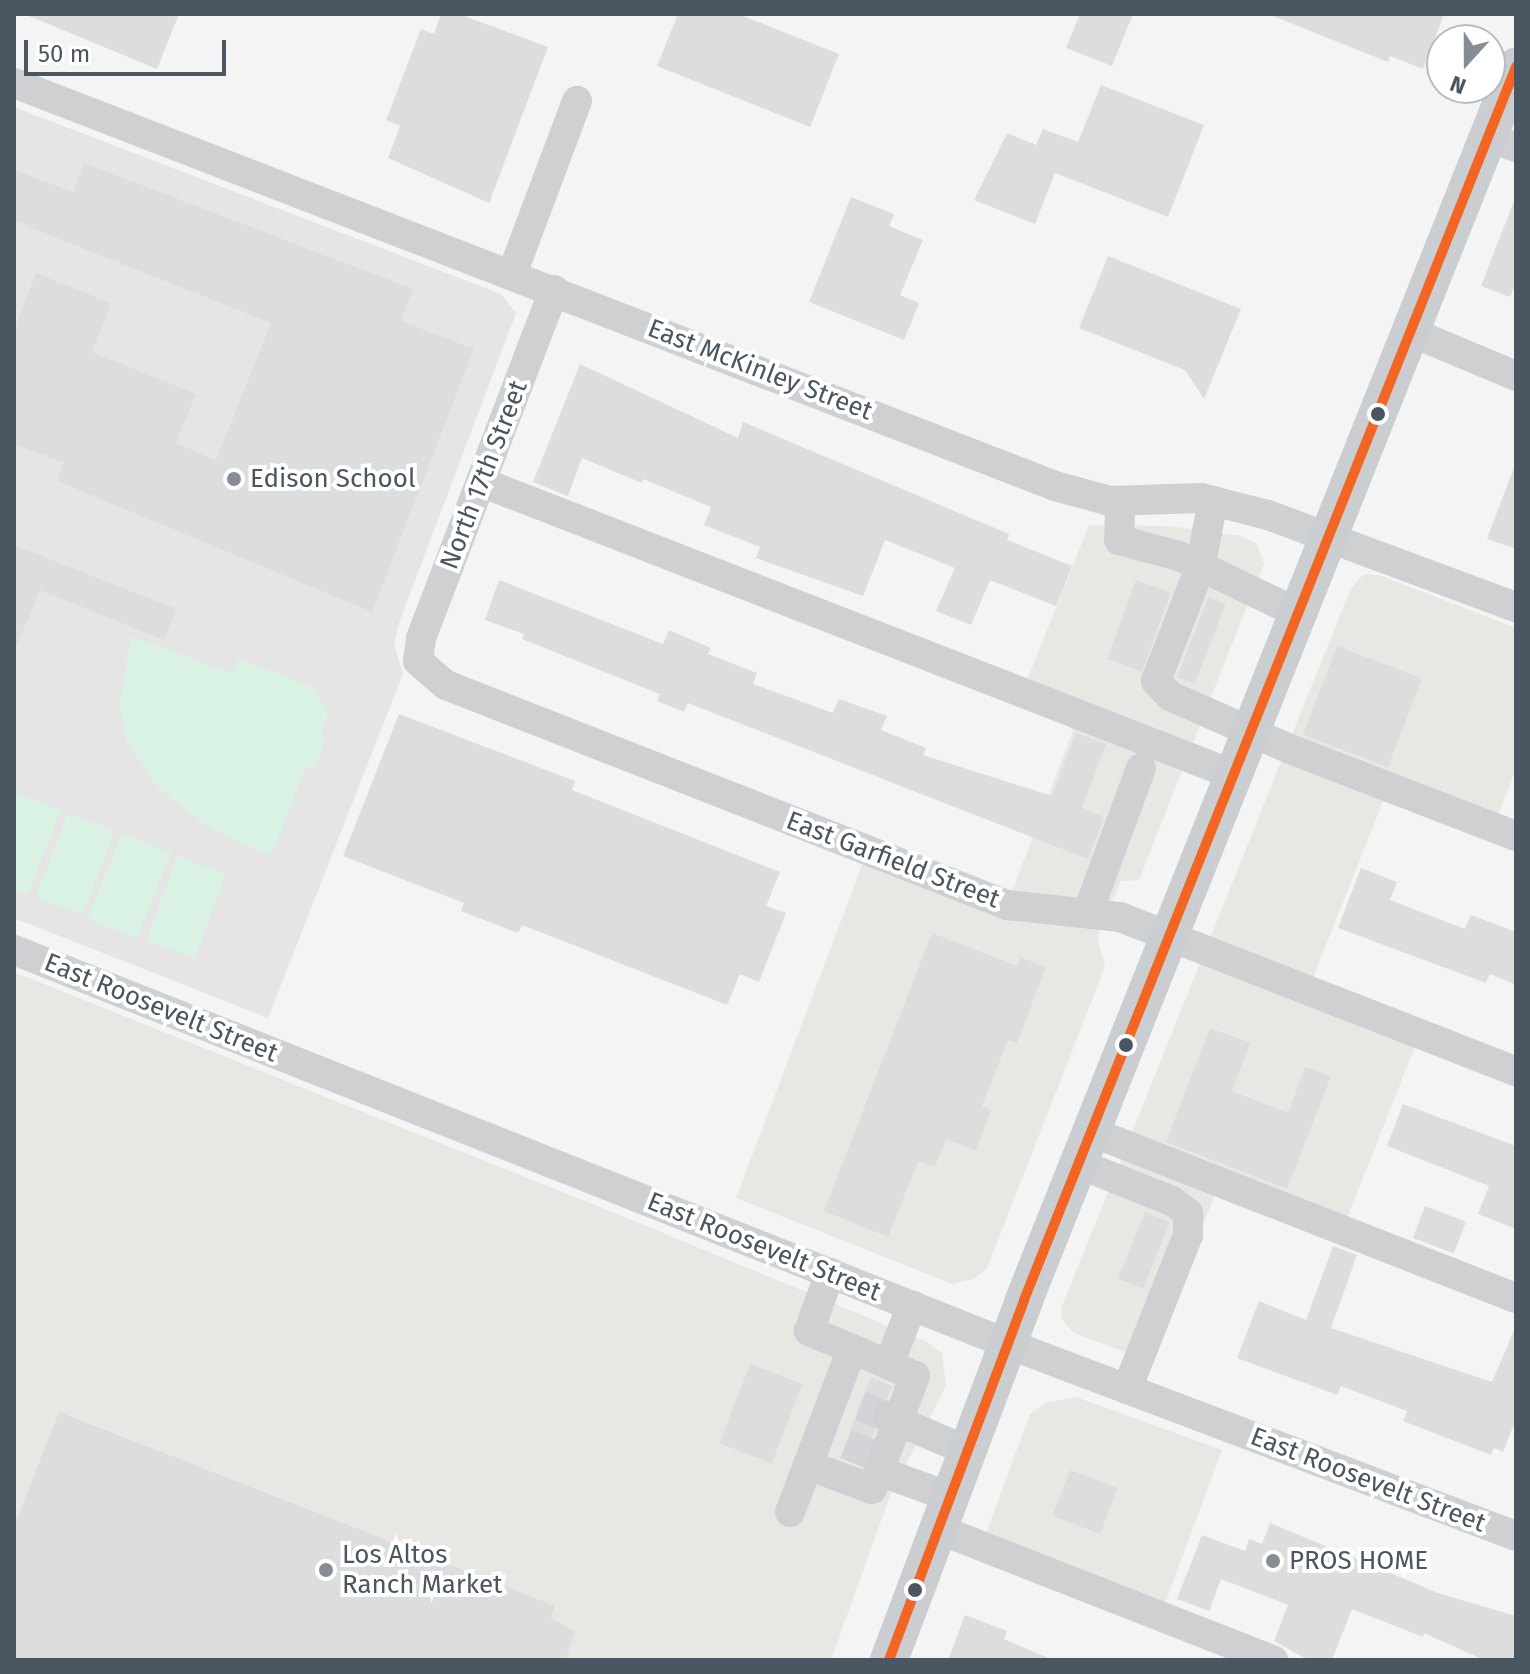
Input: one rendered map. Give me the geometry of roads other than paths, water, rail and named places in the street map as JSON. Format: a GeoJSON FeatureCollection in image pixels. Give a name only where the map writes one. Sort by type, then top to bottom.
{"type":"FeatureCollection","features":[{"type":"Feature","properties":{"kind":"main road"},"geometry":{"type":"LineString","coordinates":[[889,1660],[1085,1148],[1411,332],[1502,142],[1516,67]]}},
{"type":"Feature","properties":{"kind":"street","name":"East McKinley Street"},"geometry":{"type":"LineString","coordinates":[[14,83],[1055,486],[1120,501],[1213,501],[1329,537],[1516,607]]}},
{"type":"Feature","properties":{"kind":"street"},"geometry":{"type":"LineString","coordinates":[[512,274],[577,101]]}},
{"type":"Feature","properties":{"kind":"street","name":"North 17th Street"},"geometry":{"type":"LineString","coordinates":[[418,661],[421,639],[554,290]]}},
{"type":"Feature","properties":{"kind":"street"},"geometry":{"type":"LineString","coordinates":[[1411,332],[1516,376]]}},
{"type":"Feature","properties":{"kind":"street"},"geometry":{"type":"LineString","coordinates":[[481,482],[1234,775]]}},
{"type":"Feature","properties":{"kind":"street"},"geometry":{"type":"LineString","coordinates":[[1120,501],[1119,540],[1179,556],[1298,613]]}},
{"type":"Feature","properties":{"kind":"street"},"geometry":{"type":"LineString","coordinates":[[1213,501],[1200,568],[1156,681],[1170,696],[1251,732],[1516,836]]}},
{"type":"Feature","properties":{"kind":"street","name":"East Garfield Street"},"geometry":{"type":"LineString","coordinates":[[418,661],[446,685],[1007,905],[1120,917],[1516,1071]]}},
{"type":"Feature","properties":{"kind":"street"},"geometry":{"type":"LineString","coordinates":[[1088,912],[1141,768]]}},
{"type":"Feature","properties":{"kind":"street","name":"East Roosevelt Street"},"geometry":{"type":"LineString","coordinates":[[14,950],[1008,1344],[1516,1536]]}},
{"type":"Feature","properties":{"kind":"street"},"geometry":{"type":"LineString","coordinates":[[1085,1148],[1516,1298]]}},
{"type":"Feature","properties":{"kind":"street"},"geometry":{"type":"LineString","coordinates":[[1085,1148],[1188,1213],[1188,1235],[1127,1389]]}},
{"type":"Feature","properties":{"kind":"street"},"geometry":{"type":"LineString","coordinates":[[830,1273],[809,1331],[915,1376],[870,1410],[860,1453]]}},
{"type":"Feature","properties":{"kind":"street"},"geometry":{"type":"LineString","coordinates":[[889,1364],[912,1305]]}},
{"type":"Feature","properties":{"kind":"street"},"geometry":{"type":"LineString","coordinates":[[808,1465],[872,1489],[860,1453],[870,1410],[852,1349]]}},
{"type":"Feature","properties":{"kind":"street"},"geometry":{"type":"LineString","coordinates":[[870,1410],[968,1451]]}},
{"type":"Feature","properties":{"kind":"street"},"geometry":{"type":"LineString","coordinates":[[808,1465],[860,1453],[944,1513],[1273,1660]]}},
{"type":"Feature","properties":{"kind":"street"},"geometry":{"type":"LineString","coordinates":[[790,1512],[808,1465]]}},
{"type":"Feature","properties":{"kind":"tunnel"},"geometry":{"type":"LineString","coordinates":[[860,1406],[888,1417]]}},
{"type":"Feature","properties":{"kind":"tunnel"},"geometry":{"type":"LineString","coordinates":[[846,1444],[873,1455]]}},
{"type":"Feature","properties":{"kind":"place","name":"Edison School"},"geometry":{"type":"Point","coordinates":[234,479]}},
{"type":"Feature","properties":{"kind":"place","name":"PROS HOME"},"geometry":{"type":"Point","coordinates":[1273,1561]}},
{"type":"Feature","properties":{"kind":"place","name":"Los Altos Ranch Market"},"geometry":{"type":"Point","coordinates":[326,1570]}}]}
